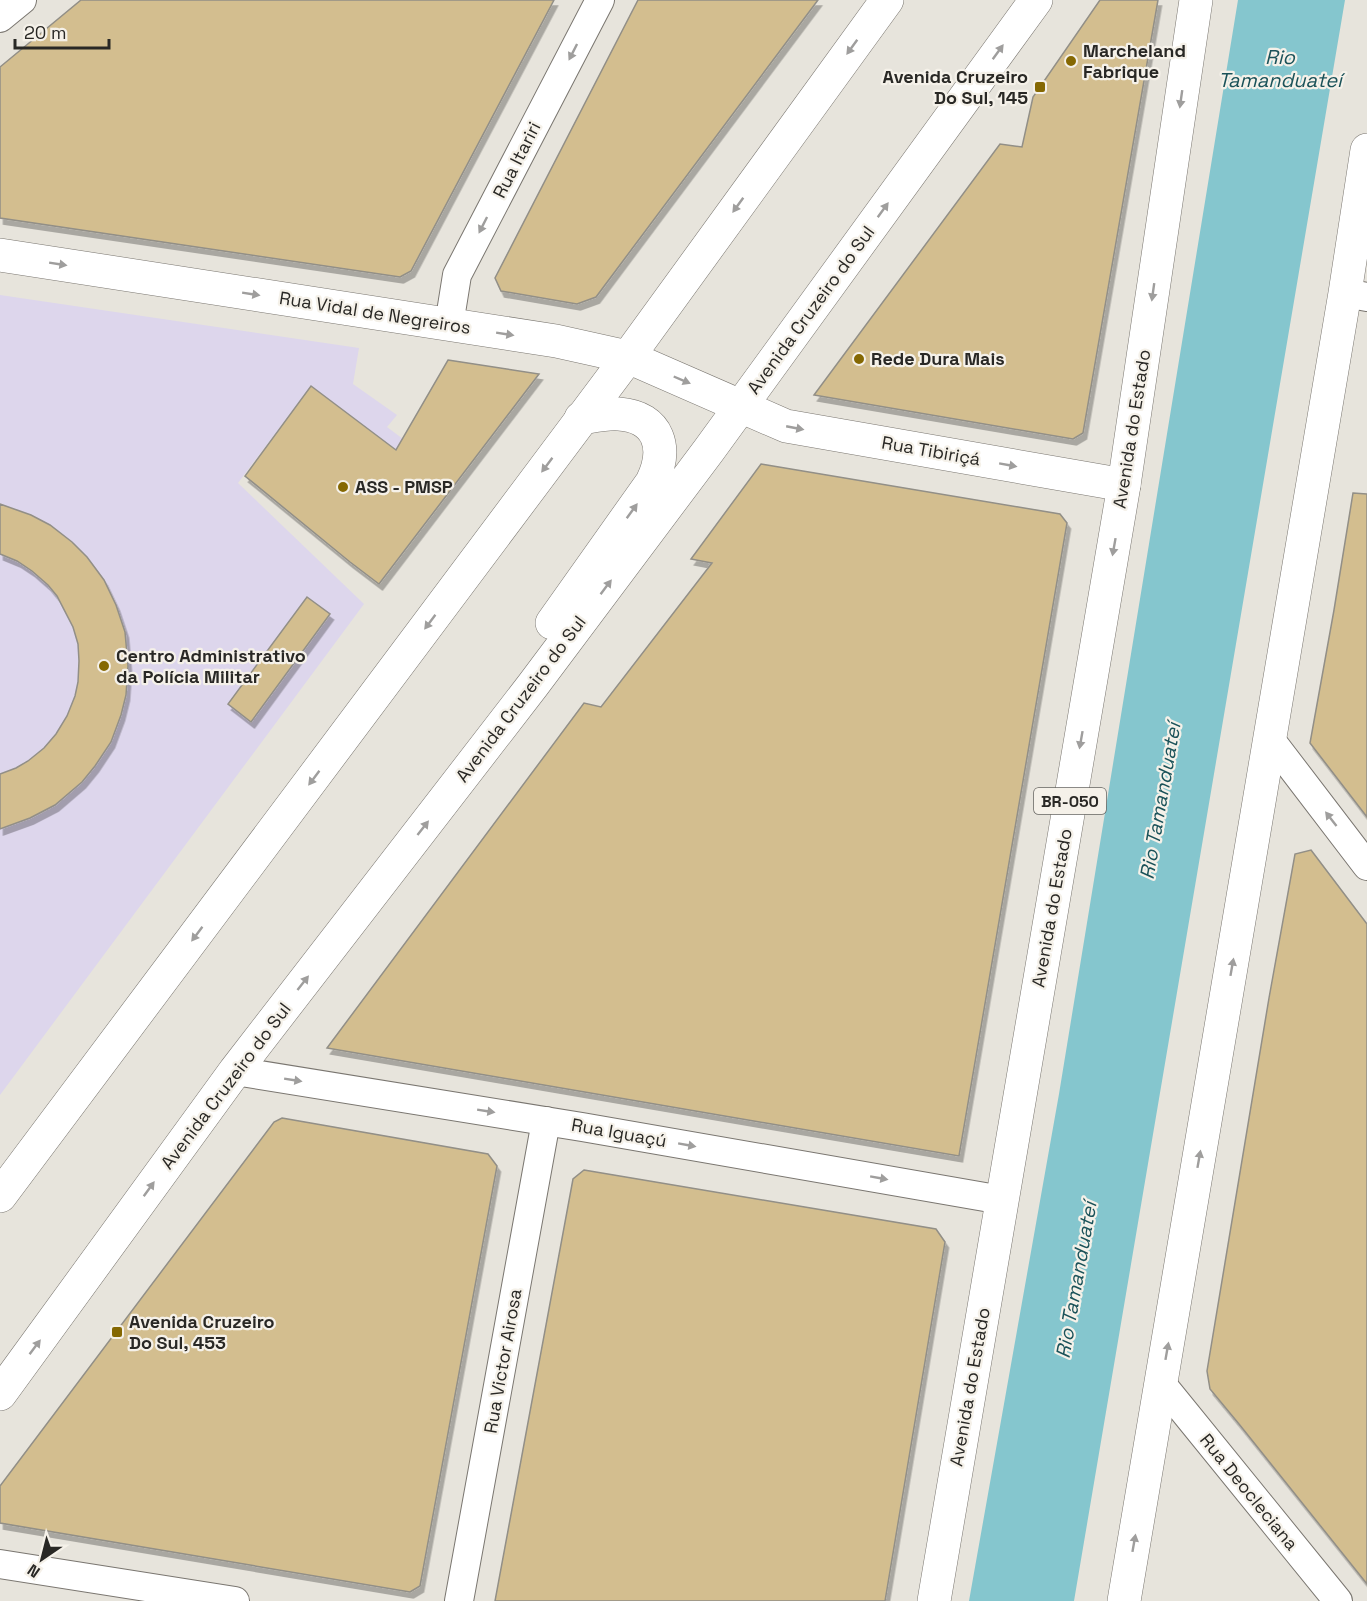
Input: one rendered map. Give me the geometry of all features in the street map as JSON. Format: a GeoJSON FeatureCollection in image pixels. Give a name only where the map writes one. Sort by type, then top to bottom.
{"type":"FeatureCollection","features":[{"type":"Feature","properties":{"kind":"main road"},"geometry":{"type":"LineString","coordinates":[[0,1196],[628,357],[887,0]]}},
{"type":"Feature","properties":{"kind":"main road","name":"Avenida Cruzeiro do Sul"},"geometry":{"type":"LineString","coordinates":[[0,1394],[235,1071],[533,685],[741,406],[1036,0]]}},
{"type":"Feature","properties":{"kind":"main road","name":"Avenida do Estado"},"geometry":{"type":"LineString","coordinates":[[934,1601],[1124,485],[1196,0]]}},
{"type":"Feature","properties":{"kind":"main road"},"geometry":{"type":"LineString","coordinates":[[1124,1601],[1270,740],[1356,295],[1367,150]]}},
{"type":"Feature","properties":{"kind":"main road","name":"Rua Vidal de Negreiros"},"geometry":{"type":"LineString","coordinates":[[0,255],[556,341],[628,357],[741,406]]}},
{"type":"Feature","properties":{"kind":"main road","name":"Rua Tibiriçá"},"geometry":{"type":"LineString","coordinates":[[741,406],[786,426],[1124,485]]}},
{"type":"Feature","properties":{"kind":"main road"},"geometry":{"type":"LineString","coordinates":[[533,685],[534,648],[652,482],[660,461],[660,446],[655,430],[646,422],[633,416],[618,414],[581,418]]}},
{"type":"Feature","properties":{"kind":"street"},"geometry":{"type":"LineString","coordinates":[[0,18],[22,0]]}},
{"type":"Feature","properties":{"kind":"street","name":"Rua Itariri"},"geometry":{"type":"LineString","coordinates":[[449,325],[457,275],[600,0]]}},
{"type":"Feature","properties":{"kind":"street"},"geometry":{"type":"LineString","coordinates":[[1270,740],[1367,866]]}},
{"type":"Feature","properties":{"kind":"street","name":"Rua Iguaçú"},"geometry":{"type":"LineString","coordinates":[[235,1071],[546,1121],[1002,1200]]}},
{"type":"Feature","properties":{"kind":"street","name":"Rua Victor Airosa"},"geometry":{"type":"LineString","coordinates":[[459,1601],[546,1121]]}},
{"type":"Feature","properties":{"kind":"street","name":"Rua Deocleciana"},"geometry":{"type":"LineString","coordinates":[[1161,1383],[1338,1601]]}},
{"type":"Feature","properties":{"kind":"street"},"geometry":{"type":"LineString","coordinates":[[0,1564],[235,1601]]}},
{"type":"Feature","properties":{"kind":"shaded area"},"geometry":{"type":"Polygon","coordinates":[[[0,295],[359,348],[353,384],[397,415],[387,427],[459,481],[450,492],[311,386],[238,483],[364,604],[0,1095],[0,295]]]}},
{"type":"Feature","properties":{"kind":"water","name":"Rio Tamanduateí"},"geometry":{"type":"Polygon","coordinates":[[[1238,0],[1345,0],[1074,1601],[969,1601],[1059,1094],[1238,0]]]}},
{"type":"Feature","properties":{"kind":"building"},"geometry":{"type":"Polygon","coordinates":[[[81,0],[554,0],[411,271],[400,277],[0,218],[0,67],[81,0]]]}},
{"type":"Feature","properties":{"kind":"building"},"geometry":{"type":"Polygon","coordinates":[[[638,0],[818,0],[596,297],[577,304],[501,291],[495,278],[638,0]]]}},
{"type":"Feature","properties":{"kind":"building"},"geometry":{"type":"Polygon","coordinates":[[[1100,0],[1158,0],[1083,433],[1073,439],[814,395],[1000,144],[1022,147],[1033,97],[1100,0]]]}},
{"type":"Feature","properties":{"kind":"building"},"geometry":{"type":"Polygon","coordinates":[[[448,360],[539,374],[379,584],[245,476],[311,386],[396,450],[448,360]]]}},
{"type":"Feature","properties":{"kind":"building"},"geometry":{"type":"Polygon","coordinates":[[[761,464],[1060,514],[1067,523],[959,1156],[327,1048],[584,703],[601,707],[712,563],[691,559],[761,464]]]}},
{"type":"Feature","properties":{"kind":"building"},"geometry":{"type":"Polygon","coordinates":[[[1353,493],[1367,494],[1367,817],[1310,743],[1353,493]]]}},
{"type":"Feature","properties":{"kind":"building","name":"Centro Administrativo da Polícia Militar"},"geometry":{"type":"Polygon","coordinates":[[[0,504],[31,515],[50,525],[87,557],[104,580],[116,605],[125,632],[128,666],[126,695],[121,715],[111,742],[95,766],[82,782],[55,805],[30,818],[0,829],[0,774],[28,761],[56,734],[75,696],[79,661],[78,644],[73,627],[57,596],[32,571],[0,554],[0,504]]]}},
{"type":"Feature","properties":{"kind":"building","name":"Centro Administrativo da Polícia Militar"},"geometry":{"type":"Polygon","coordinates":[[[307,597],[330,614],[251,722],[228,704],[307,597]]]}},
{"type":"Feature","properties":{"kind":"building"},"geometry":{"type":"Polygon","coordinates":[[[1311,850],[1367,924],[1367,1584],[1210,1389],[1207,1371],[1295,854],[1311,850]]]}},
{"type":"Feature","properties":{"kind":"building"},"geometry":{"type":"Polygon","coordinates":[[[282,1118],[488,1154],[497,1166],[420,1586],[410,1592],[0,1523],[0,1486],[274,1122],[282,1118]]]}},
{"type":"Feature","properties":{"kind":"building"},"geometry":{"type":"Polygon","coordinates":[[[584,1170],[936,1229],[945,1242],[885,1601],[495,1601],[573,1179],[584,1170]]]}},
{"type":"Feature","properties":{"kind":"place","name":"Marcheland Fabrique"},"geometry":{"type":"Point","coordinates":[1071,61]}},
{"type":"Feature","properties":{"kind":"place","name":"Avenida Cruzeiro Do Sul, 145"},"geometry":{"type":"Point","coordinates":[1040,87]}},
{"type":"Feature","properties":{"kind":"place","name":"Rede Dura Mais"},"geometry":{"type":"Point","coordinates":[859,359]}},
{"type":"Feature","properties":{"kind":"place","name":"ASS - PMSP"},"geometry":{"type":"Point","coordinates":[343,487]}},
{"type":"Feature","properties":{"kind":"place","name":"Centro Administrativo da Polícia Militar"},"geometry":{"type":"Point","coordinates":[104,666]}},
{"type":"Feature","properties":{"kind":"place","name":"Avenida Cruzeiro Do Sul, 453"},"geometry":{"type":"Point","coordinates":[117,1332]}}]}
